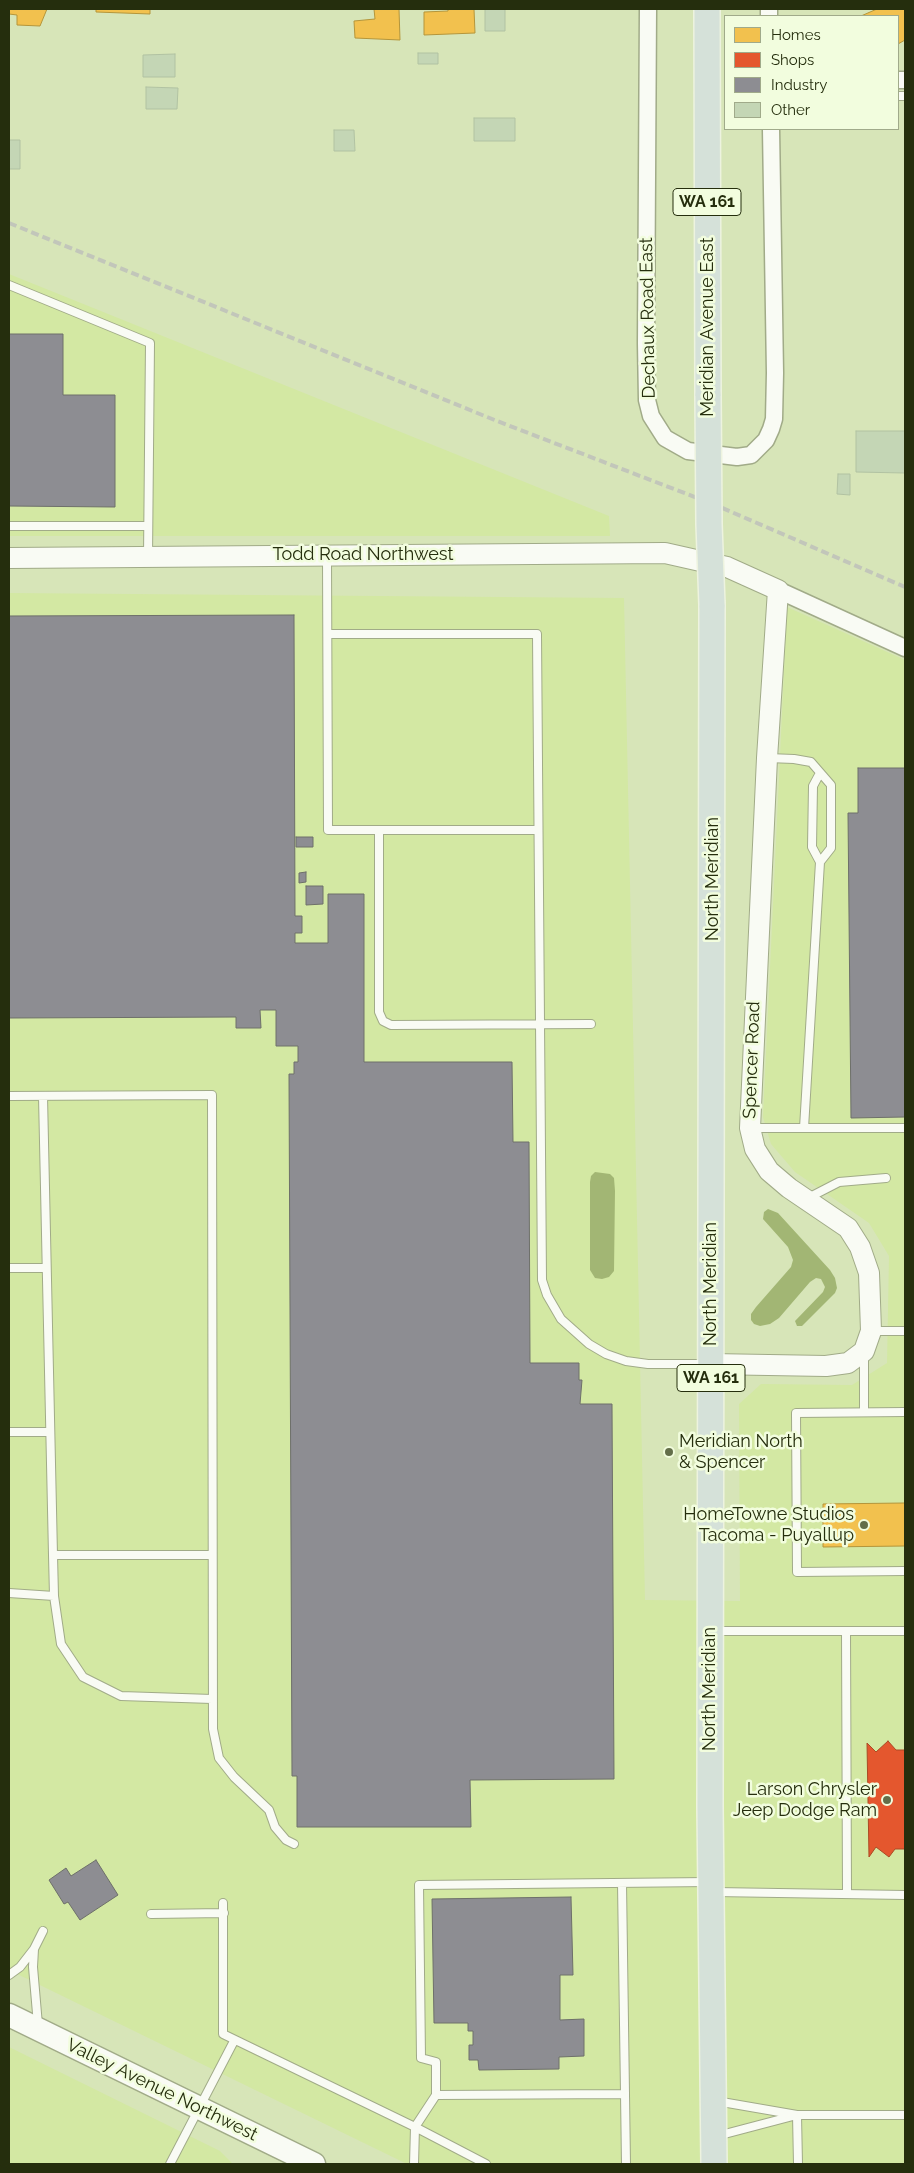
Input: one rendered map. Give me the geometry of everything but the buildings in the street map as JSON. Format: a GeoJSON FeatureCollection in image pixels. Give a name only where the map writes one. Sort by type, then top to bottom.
{"type":"FeatureCollection","features":[{"type":"Feature","properties":{"kind":"main road","name":"Meridian Avenue East"},"geometry":{"type":"LineString","coordinates":[[707,9],[709,524]]}},
{"type":"Feature","properties":{"kind":"main road","name":"North Meridian"},"geometry":{"type":"LineString","coordinates":[[709,524],[712,605],[710,1630],[713,2154]]}},
{"type":"Feature","properties":{"kind":"main road","name":"Valley Avenue Northwest"},"geometry":{"type":"LineString","coordinates":[[9,2015],[314,2164]]}},
{"type":"Feature","properties":{"kind":"street","name":"Dechaux Road East"},"geometry":{"type":"LineString","coordinates":[[648,9],[647,400],[651,416],[665,438],[688,451],[737,457],[751,455],[766,440],[772,429],[775,372],[772,130]]}},
{"type":"Feature","properties":{"kind":"street","name":"Todd Road Northwest"},"geometry":{"type":"LineString","coordinates":[[9,558],[665,553],[688,560],[727,567],[778,590]]}},
{"type":"Feature","properties":{"kind":"street"},"geometry":{"type":"LineString","coordinates":[[778,590],[905,648]]}},
{"type":"Feature","properties":{"kind":"street","name":"Spencer Road"},"geometry":{"type":"LineString","coordinates":[[778,590],[766,758],[750,1128],[755,1149],[770,1172],[848,1228],[864,1256],[869,1273],[871,1331],[864,1350]]}},
{"type":"Feature","properties":{"kind":"street"},"geometry":{"type":"LineString","coordinates":[[711,1364],[826,1366],[848,1363],[864,1350]]}},
{"type":"Feature","properties":{"kind":"lane"},"geometry":{"type":"LineString","coordinates":[[9,285],[150,343],[148,557]]}},
{"type":"Feature","properties":{"kind":"lane"},"geometry":{"type":"LineString","coordinates":[[9,526],[148,526]]}},
{"type":"Feature","properties":{"kind":"lane"},"geometry":{"type":"LineString","coordinates":[[327,555],[328,830],[538,830]]}},
{"type":"Feature","properties":{"kind":"lane"},"geometry":{"type":"LineString","coordinates":[[328,634],[537,634],[540,1269],[547,1296],[561,1319],[589,1344],[606,1354],[626,1361],[648,1364],[711,1364]]}},
{"type":"Feature","properties":{"kind":"lane"},"geometry":{"type":"LineString","coordinates":[[766,758],[804,760],[817,767],[831,784],[831,848],[820,862]]}},
{"type":"Feature","properties":{"kind":"lane"},"geometry":{"type":"LineString","coordinates":[[804,1128],[820,862],[812,847],[813,786],[820,773]]}},
{"type":"Feature","properties":{"kind":"lane"},"geometry":{"type":"LineString","coordinates":[[379,830],[379,1012],[383,1021],[391,1025],[591,1024]]}},
{"type":"Feature","properties":{"kind":"lane"},"geometry":{"type":"LineString","coordinates":[[9,1096],[212,1096],[213,1730],[219,1758],[234,1777],[269,1810],[275,1828],[286,1840],[294,1844]]}},
{"type":"Feature","properties":{"kind":"lane"},"geometry":{"type":"LineString","coordinates":[[43,1096],[54,1596],[61,1644],[83,1677],[121,1696],[212,1699]]}},
{"type":"Feature","properties":{"kind":"lane"},"geometry":{"type":"LineString","coordinates":[[750,1128],[905,1128]]}},
{"type":"Feature","properties":{"kind":"lane"},"geometry":{"type":"LineString","coordinates":[[806,1199],[839,1182],[886,1178]]}},
{"type":"Feature","properties":{"kind":"lane"},"geometry":{"type":"LineString","coordinates":[[9,1268],[46,1268]]}},
{"type":"Feature","properties":{"kind":"lane"},"geometry":{"type":"LineString","coordinates":[[871,1331],[905,1332]]}},
{"type":"Feature","properties":{"kind":"lane"},"geometry":{"type":"LineString","coordinates":[[864,1350],[864,1412]]}},
{"type":"Feature","properties":{"kind":"lane"},"geometry":{"type":"LineString","coordinates":[[905,1412],[796,1413],[797,1572],[905,1571]]}},
{"type":"Feature","properties":{"kind":"lane"},"geometry":{"type":"LineString","coordinates":[[9,1432],[50,1432]]}},
{"type":"Feature","properties":{"kind":"lane"},"geometry":{"type":"LineString","coordinates":[[53,1555],[212,1555]]}},
{"type":"Feature","properties":{"kind":"lane"},"geometry":{"type":"LineString","coordinates":[[9,1593],[54,1596]]}},
{"type":"Feature","properties":{"kind":"lane"},"geometry":{"type":"LineString","coordinates":[[710,1630],[905,1631]]}},
{"type":"Feature","properties":{"kind":"lane"},"geometry":{"type":"LineString","coordinates":[[846,1631],[847,1893]]}},
{"type":"Feature","properties":{"kind":"lane"},"geometry":{"type":"LineString","coordinates":[[622,1883],[626,2164]]}},
{"type":"Feature","properties":{"kind":"lane"},"geometry":{"type":"LineString","coordinates":[[414,2164],[415,2127],[436,2095],[436,2062],[421,2058],[419,1885],[622,1883],[905,1895]]}},
{"type":"Feature","properties":{"kind":"lane"},"geometry":{"type":"LineString","coordinates":[[223,1903],[223,2034],[234,2041],[415,2127],[486,2164]]}},
{"type":"Feature","properties":{"kind":"lane"},"geometry":{"type":"LineString","coordinates":[[150,1914],[224,1914]]}},
{"type":"Feature","properties":{"kind":"lane"},"geometry":{"type":"LineString","coordinates":[[9,1975],[20,1967],[34,1949],[42,1931]]}},
{"type":"Feature","properties":{"kind":"lane"},"geometry":{"type":"LineString","coordinates":[[34,1949],[33,1967],[38,2029]]}},
{"type":"Feature","properties":{"kind":"lane"},"geometry":{"type":"LineString","coordinates":[[170,2164],[234,2041]]}},
{"type":"Feature","properties":{"kind":"lane"},"geometry":{"type":"LineString","coordinates":[[436,2095],[625,2094]]}},
{"type":"Feature","properties":{"kind":"lane"},"geometry":{"type":"LineString","coordinates":[[714,2100],[797,2115],[905,2115]]}},
{"type":"Feature","properties":{"kind":"lane"},"geometry":{"type":"LineString","coordinates":[[713,2154],[797,2115]]}},
{"type":"Feature","properties":{"kind":"lane"},"geometry":{"type":"LineString","coordinates":[[797,2115],[798,2164]]}},
{"type":"Feature","properties":{"kind":"shaded area"},"geometry":{"type":"Polygon","coordinates":[[[9,274],[609,516],[610,536],[9,536],[9,274]]]}},
{"type":"Feature","properties":{"kind":"shaded area"},"geometry":{"type":"Polygon","coordinates":[[[9,593],[624,598],[645,1600],[740,1601],[739,1404],[761,1384],[852,1385],[887,1363],[889,1256],[869,1223],[795,1172],[771,1144],[763,1117],[787,607],[905,660],[905,2164],[407,2164],[9,1970],[9,593]]]}},
{"type":"Feature","properties":{"kind":"shaded area"},"geometry":{"type":"Polygon","coordinates":[[[595,1172],[610,1174],[614,1178],[615,1191],[614,1271],[609,1277],[602,1279],[595,1278],[590,1270],[590,1182],[591,1176],[595,1172]]]}},
{"type":"Feature","properties":{"kind":"shaded area"},"geometry":{"type":"Polygon","coordinates":[[[768,1209],[778,1213],[830,1270],[835,1278],[837,1288],[835,1293],[802,1326],[797,1326],[795,1321],[823,1292],[825,1287],[821,1279],[816,1278],[810,1282],[779,1318],[770,1324],[760,1326],[754,1324],[751,1320],[751,1314],[791,1267],[793,1260],[788,1247],[763,1219],[764,1212],[768,1209]]]}},
{"type":"Feature","properties":{"kind":"shaded area"},"geometry":{"type":"Polygon","coordinates":[[[9,2047],[220,2151],[233,2164],[9,2164],[9,2047]]]}},
{"type":"Feature","properties":{"kind":"railway"},"geometry":{"type":"LineString","coordinates":[[9,223],[497,421],[713,504],[905,587]]}},
{"type":"Feature","properties":{"kind":"place","name":"Meridian North & Spencer"},"geometry":{"type":"Point","coordinates":[669,1452]}},
{"type":"Feature","properties":{"kind":"place","name":"HomeTowne Studios Tacoma - Puyallup"},"geometry":{"type":"Point","coordinates":[864,1525]}},
{"type":"Feature","properties":{"kind":"place","name":"Larson Chrysler Jeep Dodge Ram"},"geometry":{"type":"Point","coordinates":[887,1800]}}]}
